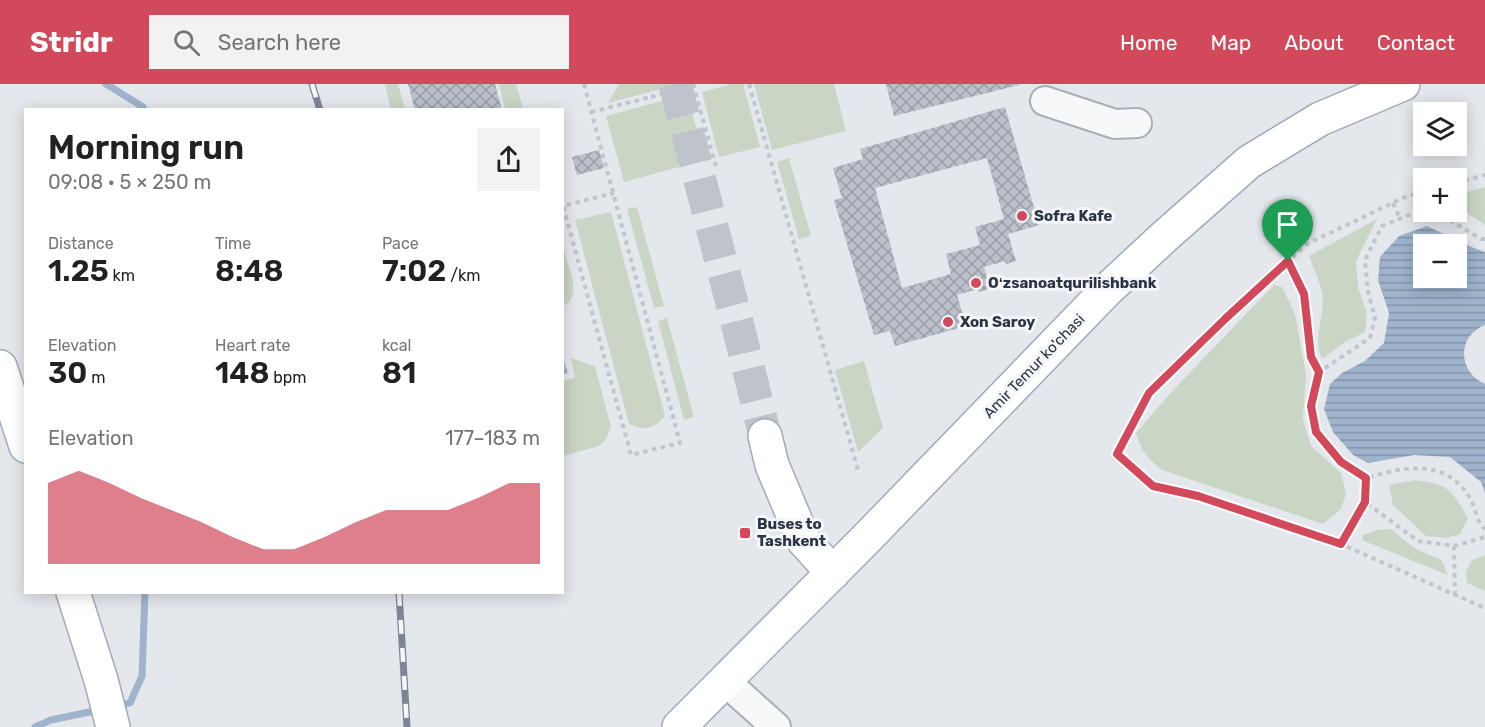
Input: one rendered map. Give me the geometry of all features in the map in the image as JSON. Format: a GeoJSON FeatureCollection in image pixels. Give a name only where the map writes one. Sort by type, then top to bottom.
{"type":"FeatureCollection","features":[{"type":"Feature","properties":{"kind":"main road","name":"Amir Temur ko'chasi"},"geometry":{"type":"LineString","coordinates":[[679,727],[1106,291],[1249,162],[1320,119],[1403,84]]}},
{"type":"Feature","properties":{"kind":"main road"},"geometry":{"type":"LineString","coordinates":[[0,367],[24,440]]}},
{"type":"Feature","properties":{"kind":"main road"},"geometry":{"type":"LineString","coordinates":[[765,436],[771,465],[804,541],[832,573]]}},
{"type":"Feature","properties":{"kind":"main road"},"geometry":{"type":"LineString","coordinates":[[74,594],[101,680],[113,727]]}},
{"type":"Feature","properties":{"kind":"lane"},"geometry":{"type":"LineString","coordinates":[[1045,101],[1115,124],[1137,123]]}},
{"type":"Feature","properties":{"kind":"lane"},"geometry":{"type":"LineString","coordinates":[[725,681],[776,727]]}},
{"type":"Feature","properties":{"kind":"path"},"geometry":{"type":"LineString","coordinates":[[564,210],[631,455],[680,443],[584,84]]}},
{"type":"Feature","properties":{"kind":"path"},"geometry":{"type":"LineString","coordinates":[[591,112],[699,84]]}},
{"type":"Feature","properties":{"kind":"path"},"geometry":{"type":"LineString","coordinates":[[749,84],[858,470]]}},
{"type":"Feature","properties":{"kind":"path"},"geometry":{"type":"LineString","coordinates":[[693,85],[716,167]]}},
{"type":"Feature","properties":{"kind":"path"},"geometry":{"type":"LineString","coordinates":[[1467,180],[1485,176]]}},
{"type":"Feature","properties":{"kind":"path"},"geometry":{"type":"LineString","coordinates":[[564,206],[614,193]]}},
{"type":"Feature","properties":{"kind":"path"},"geometry":{"type":"LineString","coordinates":[[1413,196],[1393,203],[1307,244],[1149,393],[1117,454],[1153,486],[1198,496],[1341,544],[1485,608]]}},
{"type":"Feature","properties":{"kind":"path"},"geometry":{"type":"LineString","coordinates":[[1393,203],[1400,219]]}},
{"type":"Feature","properties":{"kind":"path"},"geometry":{"type":"LineString","coordinates":[[1319,372],[1370,338],[1375,317],[1368,292],[1365,260],[1382,226],[1414,213],[1450,220],[1481,239],[1485,239]]}},
{"type":"Feature","properties":{"kind":"path"},"geometry":{"type":"LineString","coordinates":[[1288,261],[1304,294],[1311,357],[1319,372],[1311,406],[1316,432],[1341,462],[1366,478],[1396,469],[1425,467],[1454,479],[1471,499],[1481,526],[1485,529]]}},
{"type":"Feature","properties":{"kind":"path"},"geometry":{"type":"LineString","coordinates":[[1341,544],[1365,502],[1366,478]]}},
{"type":"Feature","properties":{"kind":"path"},"geometry":{"type":"LineString","coordinates":[[1365,502],[1418,541],[1454,546],[1485,537]]}},
{"type":"Feature","properties":{"kind":"path"},"geometry":{"type":"LineString","coordinates":[[1454,546],[1455,595]]}},
{"type":"Feature","properties":{"kind":"green space"},"geometry":{"type":"Polygon","coordinates":[[[398,84],[405,108],[391,108],[385,85],[398,84]]]}},
{"type":"Feature","properties":{"kind":"green space"},"geometry":{"type":"Polygon","coordinates":[[[499,84],[516,84],[523,108],[505,108],[499,84]]]}},
{"type":"Feature","properties":{"kind":"green space"},"geometry":{"type":"Polygon","coordinates":[[[619,84],[675,84],[677,85],[608,103],[619,84]]]}},
{"type":"Feature","properties":{"kind":"green space"},"geometry":{"type":"Polygon","coordinates":[[[732,84],[743,84],[760,147],[719,157],[702,92],[732,84]]]}},
{"type":"Feature","properties":{"kind":"green space"},"geometry":{"type":"Polygon","coordinates":[[[754,84],[834,84],[846,131],[772,150],[754,84]]]}},
{"type":"Feature","properties":{"kind":"green space"},"geometry":{"type":"Polygon","coordinates":[[[687,94],[705,160],[624,182],[606,116],[687,94]]]}},
{"type":"Feature","properties":{"kind":"green space"},"geometry":{"type":"Polygon","coordinates":[[[789,158],[811,236],[799,239],[777,162],[789,158]]]}},
{"type":"Feature","properties":{"kind":"green space"},"geometry":{"type":"Polygon","coordinates":[[[1485,187],[1485,225],[1467,213],[1467,192],[1485,187]]]}},
{"type":"Feature","properties":{"kind":"green space"},"geometry":{"type":"Polygon","coordinates":[[[637,207],[664,306],[654,308],[627,209],[637,207]]]}},
{"type":"Feature","properties":{"kind":"green space"},"geometry":{"type":"Polygon","coordinates":[[[611,212],[665,416],[657,424],[648,428],[639,428],[629,424],[575,220],[611,212]]]}},
{"type":"Feature","properties":{"kind":"green space"},"geometry":{"type":"Polygon","coordinates":[[[1377,219],[1356,261],[1358,287],[1367,313],[1365,332],[1345,342],[1322,359],[1318,343],[1322,293],[1309,256],[1377,219]]]}},
{"type":"Feature","properties":{"kind":"green space"},"geometry":{"type":"Polygon","coordinates":[[[564,250],[573,285],[571,299],[566,305],[564,304],[564,250]]]}},
{"type":"Feature","properties":{"kind":"green space"},"geometry":{"type":"Polygon","coordinates":[[[1274,285],[1282,287],[1295,314],[1306,374],[1303,419],[1311,446],[1341,473],[1346,494],[1341,509],[1323,524],[1162,470],[1146,454],[1136,433],[1175,388],[1274,285]]]}},
{"type":"Feature","properties":{"kind":"green space"},"geometry":{"type":"Polygon","coordinates":[[[667,318],[694,417],[684,420],[658,321],[667,318]]]}},
{"type":"Feature","properties":{"kind":"green space"},"geometry":{"type":"Polygon","coordinates":[[[571,358],[595,366],[611,427],[606,439],[599,446],[564,456],[564,381],[575,378],[571,358]]]}},
{"type":"Feature","properties":{"kind":"green space"},"geometry":{"type":"Polygon","coordinates":[[[864,361],[883,428],[858,452],[835,370],[864,361]]]}},
{"type":"Feature","properties":{"kind":"green space"},"geometry":{"type":"Polygon","coordinates":[[[1415,480],[1442,486],[1457,500],[1468,518],[1460,534],[1446,538],[1426,536],[1393,505],[1389,485],[1415,480]]]}},
{"type":"Feature","properties":{"kind":"green space"},"geometry":{"type":"Polygon","coordinates":[[[1392,529],[1414,548],[1441,559],[1448,575],[1362,540],[1363,535],[1377,530],[1392,529]]]}},
{"type":"Feature","properties":{"kind":"green space"},"geometry":{"type":"Polygon","coordinates":[[[1485,555],[1485,591],[1467,583],[1466,572],[1472,560],[1485,555]]]}},
{"type":"Feature","properties":{"kind":"water"},"geometry":{"type":"Polygon","coordinates":[[[1427,226],[1444,234],[1413,234],[1413,288],[1467,288],[1467,245],[1485,252],[1485,325],[1469,337],[1464,354],[1465,363],[1470,372],[1485,384],[1485,493],[1481,482],[1450,457],[1414,455],[1368,463],[1353,455],[1333,432],[1324,409],[1330,384],[1342,373],[1365,361],[1384,343],[1389,313],[1378,280],[1380,257],[1399,236],[1427,226]]]}},
{"type":"Feature","properties":{"kind":"building"},"geometry":{"type":"Polygon","coordinates":[[[408,84],[495,84],[501,108],[414,108],[408,84]]]}},
{"type":"Feature","properties":{"kind":"building"},"geometry":{"type":"Polygon","coordinates":[[[886,84],[1019,84],[1019,85],[894,116],[886,84]]]}},
{"type":"Feature","properties":{"kind":"building"},"geometry":{"type":"Polygon","coordinates":[[[1005,107],[1039,225],[1008,234],[1016,261],[1006,264],[1005,261],[984,267],[990,289],[978,292],[978,289],[957,295],[966,326],[895,346],[890,331],[874,335],[834,200],[842,198],[833,168],[863,159],[860,149],[1005,107]],[[987,158],[875,188],[902,288],[951,274],[946,254],[980,245],[975,227],[1004,219],[987,158]]]}},
{"type":"Feature","properties":{"kind":"building"},"geometry":{"type":"Polygon","coordinates":[[[599,150],[604,168],[577,175],[572,157],[599,150]]]}},
{"type":"Feature","properties":{"kind":"building"},"geometry":{"type":"Polygon","coordinates":[[[564,360],[568,373],[564,374],[564,360]]]}},
{"type":"Feature","properties":{"kind":"waterway"},"geometry":{"type":"LineString","coordinates":[[106,84],[143,108]]}},
{"type":"Feature","properties":{"kind":"waterway"},"geometry":{"type":"LineString","coordinates":[[116,706],[130,703],[142,676],[145,594]]}},
{"type":"Feature","properties":{"kind":"waterway"},"geometry":{"type":"LineString","coordinates":[[35,727],[51,720],[99,710]]}},
{"type":"Feature","properties":{"kind":"tunnel"},"geometry":{"type":"LineString","coordinates":[[675,84],[765,436]]}},
{"type":"Feature","properties":{"kind":"railway"},"geometry":{"type":"LineString","coordinates":[[312,84],[319,108]]}},
{"type":"Feature","properties":{"kind":"railway"},"geometry":{"type":"LineString","coordinates":[[399,594],[407,727]]}},
{"type":"Feature","properties":{"kind":"place","name":"Sofra Kafe"},"geometry":{"type":"Point","coordinates":[1022,216]}},
{"type":"Feature","properties":{"kind":"place","name":"Oʻzsanoatqurilishbank"},"geometry":{"type":"Point","coordinates":[976,283]}},
{"type":"Feature","properties":{"kind":"place","name":"Xon Saroy"},"geometry":{"type":"Point","coordinates":[948,322]}},
{"type":"Feature","properties":{"kind":"place","name":"Buses to Tashkent"},"geometry":{"type":"Point","coordinates":[745,533]}},
{"type":"Feature","properties":{"kind":"route"},"geometry":{"type":"LineString","coordinates":[[1288,261],[1304,294],[1311,357],[1319,372],[1311,406],[1316,432],[1341,462],[1366,478],[1365,502],[1341,544],[1198,496],[1153,486],[1117,454],[1149,393],[1288,261]]}}]}
